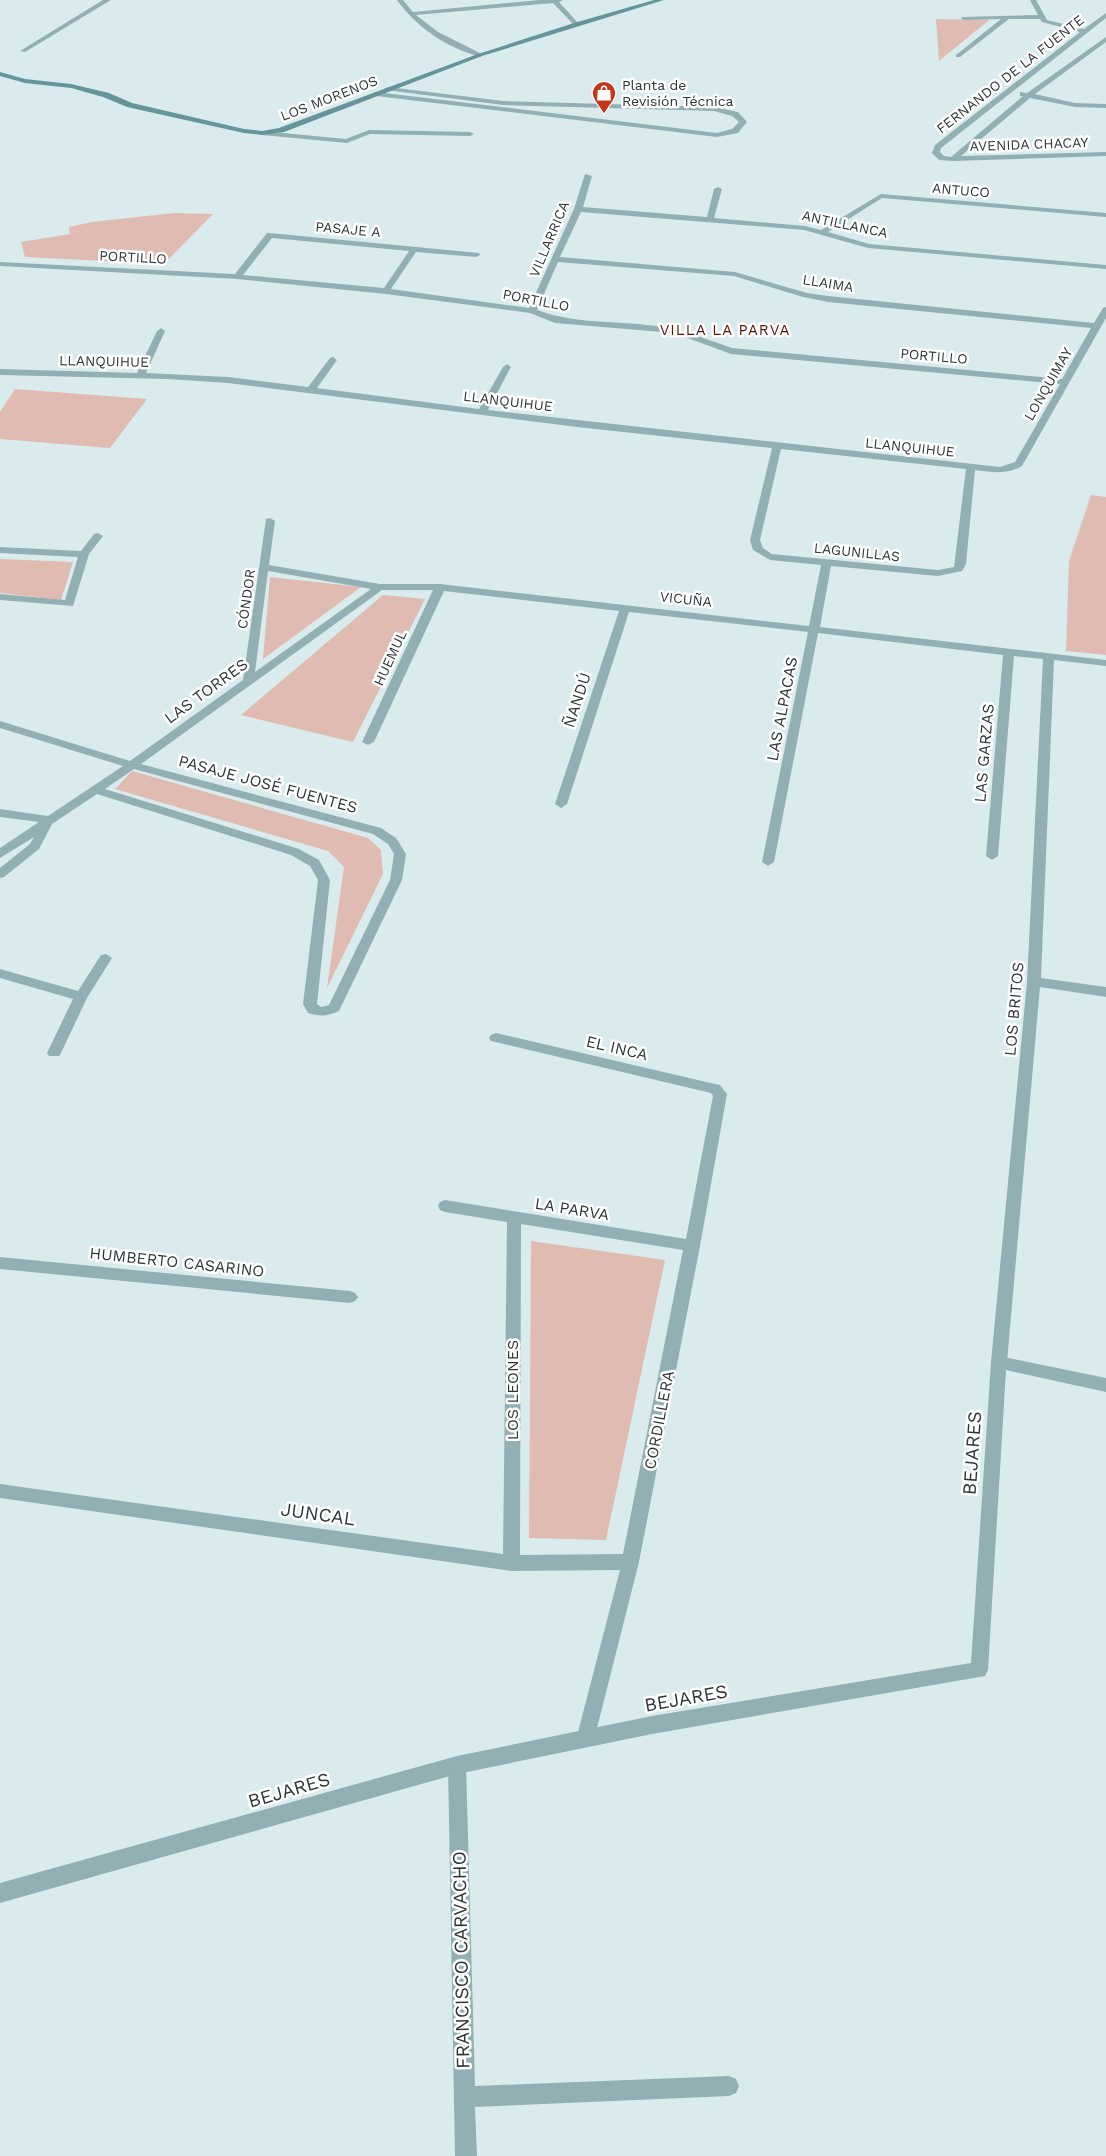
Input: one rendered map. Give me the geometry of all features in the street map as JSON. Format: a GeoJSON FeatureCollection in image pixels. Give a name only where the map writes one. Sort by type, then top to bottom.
{"type":"FeatureCollection","features":[{"type":"Feature","properties":{"kind":"main road","name":"LOS MORENOS"},"geometry":{"type":"LineString","coordinates":[[0,74],[25,81],[71,86],[106,95],[130,105],[244,131],[281,130],[480,55],[576,24],[660,0]]}},
{"type":"Feature","properties":{"kind":"street"},"geometry":{"type":"LineString","coordinates":[[23,51],[108,0]]}},
{"type":"Feature","properties":{"kind":"street"},"geometry":{"type":"LineString","coordinates":[[400,0],[410,14],[442,39],[480,55]]}},
{"type":"Feature","properties":{"kind":"street"},"geometry":{"type":"LineString","coordinates":[[555,0],[576,24]]}},
{"type":"Feature","properties":{"kind":"street"},"geometry":{"type":"LineString","coordinates":[[410,14],[560,0]]}},
{"type":"Feature","properties":{"kind":"street"},"geometry":{"type":"LineString","coordinates":[[1033,0],[1041,17],[1047,22],[1084,32]]}},
{"type":"Feature","properties":{"kind":"street","name":"FERNANDO DE LA FUENTE"},"geometry":{"type":"LineString","coordinates":[[1106,15],[1008,90],[938,147],[936,153],[942,158],[952,159],[1029,95],[1106,39]]}},
{"type":"Feature","properties":{"kind":"street"},"geometry":{"type":"LineString","coordinates":[[964,18],[1041,17]]}},
{"type":"Feature","properties":{"kind":"street"},"geometry":{"type":"LineString","coordinates":[[958,56],[1007,18]]}},
{"type":"Feature","properties":{"kind":"street"},"geometry":{"type":"LineString","coordinates":[[376,94],[717,135],[735,131],[743,122],[735,114],[714,109],[503,103],[388,89]]}},
{"type":"Feature","properties":{"kind":"street"},"geometry":{"type":"LineString","coordinates":[[1008,90],[1075,105],[1106,106]]}},
{"type":"Feature","properties":{"kind":"street"},"geometry":{"type":"LineString","coordinates":[[262,132],[347,141],[369,132],[470,134]]}},
{"type":"Feature","properties":{"kind":"street","name":"AVENIDA CHACAY"},"geometry":{"type":"LineString","coordinates":[[952,159],[1106,154]]}},
{"type":"Feature","properties":{"kind":"street","name":"VILLARRICA"},"geometry":{"type":"LineString","coordinates":[[532,311],[578,208],[588,176]]}},
{"type":"Feature","properties":{"kind":"street"},"geometry":{"type":"LineString","coordinates":[[710,220],[718,189]]}},
{"type":"Feature","properties":{"kind":"street","name":"ANTUCO"},"geometry":{"type":"LineString","coordinates":[[823,232],[881,196],[1106,216]]}},
{"type":"Feature","properties":{"kind":"street","name":"ANTILLANCA"},"geometry":{"type":"LineString","coordinates":[[578,208],[805,228],[868,246],[1106,267]]}},
{"type":"Feature","properties":{"kind":"street","name":"PASAJE A"},"geometry":{"type":"LineString","coordinates":[[238,277],[270,235],[476,255]]}},
{"type":"Feature","properties":{"kind":"street"},"geometry":{"type":"LineString","coordinates":[[386,291],[414,249]]}},
{"type":"Feature","properties":{"kind":"street","name":"LLAIMA"},"geometry":{"type":"LineString","coordinates":[[556,259],[736,274],[813,297],[1097,326]]}},
{"type":"Feature","properties":{"kind":"street","name":"PORTILLO"},"geometry":{"type":"LineString","coordinates":[[0,264],[238,277],[386,291],[532,311],[555,320],[662,329],[688,334],[731,351],[1064,382]]}},
{"type":"Feature","properties":{"kind":"street","name":"LONQUIMAY"},"geometry":{"type":"LineString","coordinates":[[1012,468],[1019,464],[1106,310]]}},
{"type":"Feature","properties":{"kind":"street"},"geometry":{"type":"LineString","coordinates":[[140,375],[161,331]]}},
{"type":"Feature","properties":{"kind":"street"},"geometry":{"type":"LineString","coordinates":[[311,390],[333,360]]}},
{"type":"Feature","properties":{"kind":"street"},"geometry":{"type":"LineString","coordinates":[[482,412],[508,367]]}},
{"type":"Feature","properties":{"kind":"street","name":"LLANQUIHUE"},"geometry":{"type":"LineString","coordinates":[[0,372],[140,375],[228,380],[777,447],[971,468],[1000,470],[1012,468]]}},
{"type":"Feature","properties":{"kind":"street","name":"LAGUNILLAS"},"geometry":{"type":"LineString","coordinates":[[777,447],[755,540],[758,550],[770,557],[938,573],[958,569],[961,564],[971,468]]}},
{"type":"Feature","properties":{"kind":"street","name":"CÓNDOR"},"geometry":{"type":"LineString","coordinates":[[248,681],[270,521]]}},
{"type":"Feature","properties":{"kind":"street"},"geometry":{"type":"LineString","coordinates":[[0,597],[69,604],[84,554],[98,536]]}},
{"type":"Feature","properties":{"kind":"street"},"geometry":{"type":"LineString","coordinates":[[0,550],[84,554]]}},
{"type":"Feature","properties":{"kind":"street","name":"LAS ALPACAS"},"geometry":{"type":"LineString","coordinates":[[768,862],[827,562]]}},
{"type":"Feature","properties":{"kind":"street","name":"VICUÑA"},"geometry":{"type":"LineString","coordinates":[[264,567],[380,587],[440,587],[815,628],[1106,663]]}},
{"type":"Feature","properties":{"kind":"street","name":"LAS TORRES"},"geometry":{"type":"LineString","coordinates":[[0,854],[132,765],[380,587]]}},
{"type":"Feature","properties":{"kind":"street","name":"HUEMUL"},"geometry":{"type":"LineString","coordinates":[[368,742],[440,587]]}},
{"type":"Feature","properties":{"kind":"street","name":"ÑANDÚ"},"geometry":{"type":"LineString","coordinates":[[561,804],[625,607]]}},
{"type":"Feature","properties":{"kind":"street","name":"LAS GARZAS"},"geometry":{"type":"LineString","coordinates":[[992,856],[1009,652]]}},
{"type":"Feature","properties":{"kind":"street","name":"LOS BRITOS"},"geometry":{"type":"LineString","coordinates":[[999,1362],[1034,982],[1049,657]]}},
{"type":"Feature","properties":{"kind":"street","name":"PASAJE JOSÉ FUENTES"},"geometry":{"type":"LineString","coordinates":[[0,724],[132,765],[377,830],[392,841],[400,854],[396,880],[334,1008],[320,1012],[313,1010],[310,1004],[324,880],[315,862],[296,852],[94,789]]}},
{"type":"Feature","properties":{"kind":"street"},"geometry":{"type":"LineString","coordinates":[[0,813],[49,820]]}},
{"type":"Feature","properties":{"kind":"street","name":"LAS TORRES"},"geometry":{"type":"LineString","coordinates":[[0,874],[35,846],[49,820]]}},
{"type":"Feature","properties":{"kind":"street"},"geometry":{"type":"LineString","coordinates":[[54,1053],[81,997],[106,958]]}},
{"type":"Feature","properties":{"kind":"street"},"geometry":{"type":"LineString","coordinates":[[0,974],[81,997]]}},
{"type":"Feature","properties":{"kind":"street"},"geometry":{"type":"LineString","coordinates":[[1034,982],[1106,992]]}},
{"type":"Feature","properties":{"kind":"street","name":"EL INCA"},"geometry":{"type":"LineString","coordinates":[[496,1038],[715,1089],[720,1094],[720,1101]]}},
{"type":"Feature","properties":{"kind":"street","name":"CORDILLERA"},"geometry":{"type":"LineString","coordinates":[[586,1736],[630,1562],[720,1101]]}},
{"type":"Feature","properties":{"kind":"street","name":"LA PARVA"},"geometry":{"type":"LineString","coordinates":[[445,1206],[693,1246]]}},
{"type":"Feature","properties":{"kind":"street","name":"LOS LEONES"},"geometry":{"type":"LineString","coordinates":[[511,1563],[514,1218]]}},
{"type":"Feature","properties":{"kind":"street","name":"HUMBERTO CASARINO"},"geometry":{"type":"LineString","coordinates":[[0,1263],[350,1297]]}},
{"type":"Feature","properties":{"kind":"street"},"geometry":{"type":"LineString","coordinates":[[999,1362],[1106,1385]]}},
{"type":"Feature","properties":{"kind":"street","name":"BEJARES"},"geometry":{"type":"LineString","coordinates":[[0,1893],[457,1765],[586,1736],[979,1670],[999,1362]]}},
{"type":"Feature","properties":{"kind":"street","name":"JUNCAL"},"geometry":{"type":"LineString","coordinates":[[0,1491],[511,1563],[630,1562]]}},
{"type":"Feature","properties":{"kind":"street","name":"FRANCISCO CARVACHO"},"geometry":{"type":"LineString","coordinates":[[457,1765],[466,2156]]}},
{"type":"Feature","properties":{"kind":"street"},"geometry":{"type":"LineString","coordinates":[[464,2097],[729,2086]]}},
{"type":"Feature","properties":{"kind":"shaded area"},"geometry":{"type":"Polygon","coordinates":[[[936,19],[989,20],[939,61],[936,19]]]}},
{"type":"Feature","properties":{"kind":"shaded area"},"geometry":{"type":"Polygon","coordinates":[[[174,213],[213,214],[164,264],[25,257],[21,242],[70,234],[69,227],[92,222],[174,213]]]}},
{"type":"Feature","properties":{"kind":"shaded area"},"geometry":{"type":"Polygon","coordinates":[[[15,389],[147,399],[110,448],[0,439],[0,412],[15,389]]]}},
{"type":"Feature","properties":{"kind":"shaded area"},"geometry":{"type":"Polygon","coordinates":[[[1091,495],[1106,497],[1106,655],[1066,651],[1069,561],[1091,495]]]}},
{"type":"Feature","properties":{"kind":"shaded area"},"geometry":{"type":"Polygon","coordinates":[[[0,559],[73,562],[61,600],[0,593],[0,559]]]}},
{"type":"Feature","properties":{"kind":"shaded area"},"geometry":{"type":"Polygon","coordinates":[[[270,577],[361,587],[263,659],[270,577]]]}},
{"type":"Feature","properties":{"kind":"shaded area"},"geometry":{"type":"Polygon","coordinates":[[[383,595],[425,599],[353,742],[241,715],[383,595]]]}},
{"type":"Feature","properties":{"kind":"shaded area"},"geometry":{"type":"Polygon","coordinates":[[[132,771],[368,838],[381,850],[383,874],[327,988],[344,867],[328,851],[115,789],[132,771]]]}},
{"type":"Feature","properties":{"kind":"shaded area"},"geometry":{"type":"Polygon","coordinates":[[[531,1241],[665,1260],[606,1540],[529,1538],[531,1241]]]}},
{"type":"Feature","properties":{"kind":"place","name":"Planta de Revisión Técnica"},"geometry":{"type":"Point","coordinates":[604,114]}},
{"type":"Feature","properties":{"kind":"district","name":"VILLA LA PARVA"},"geometry":{"type":"Point","coordinates":[725,330]}}]}
